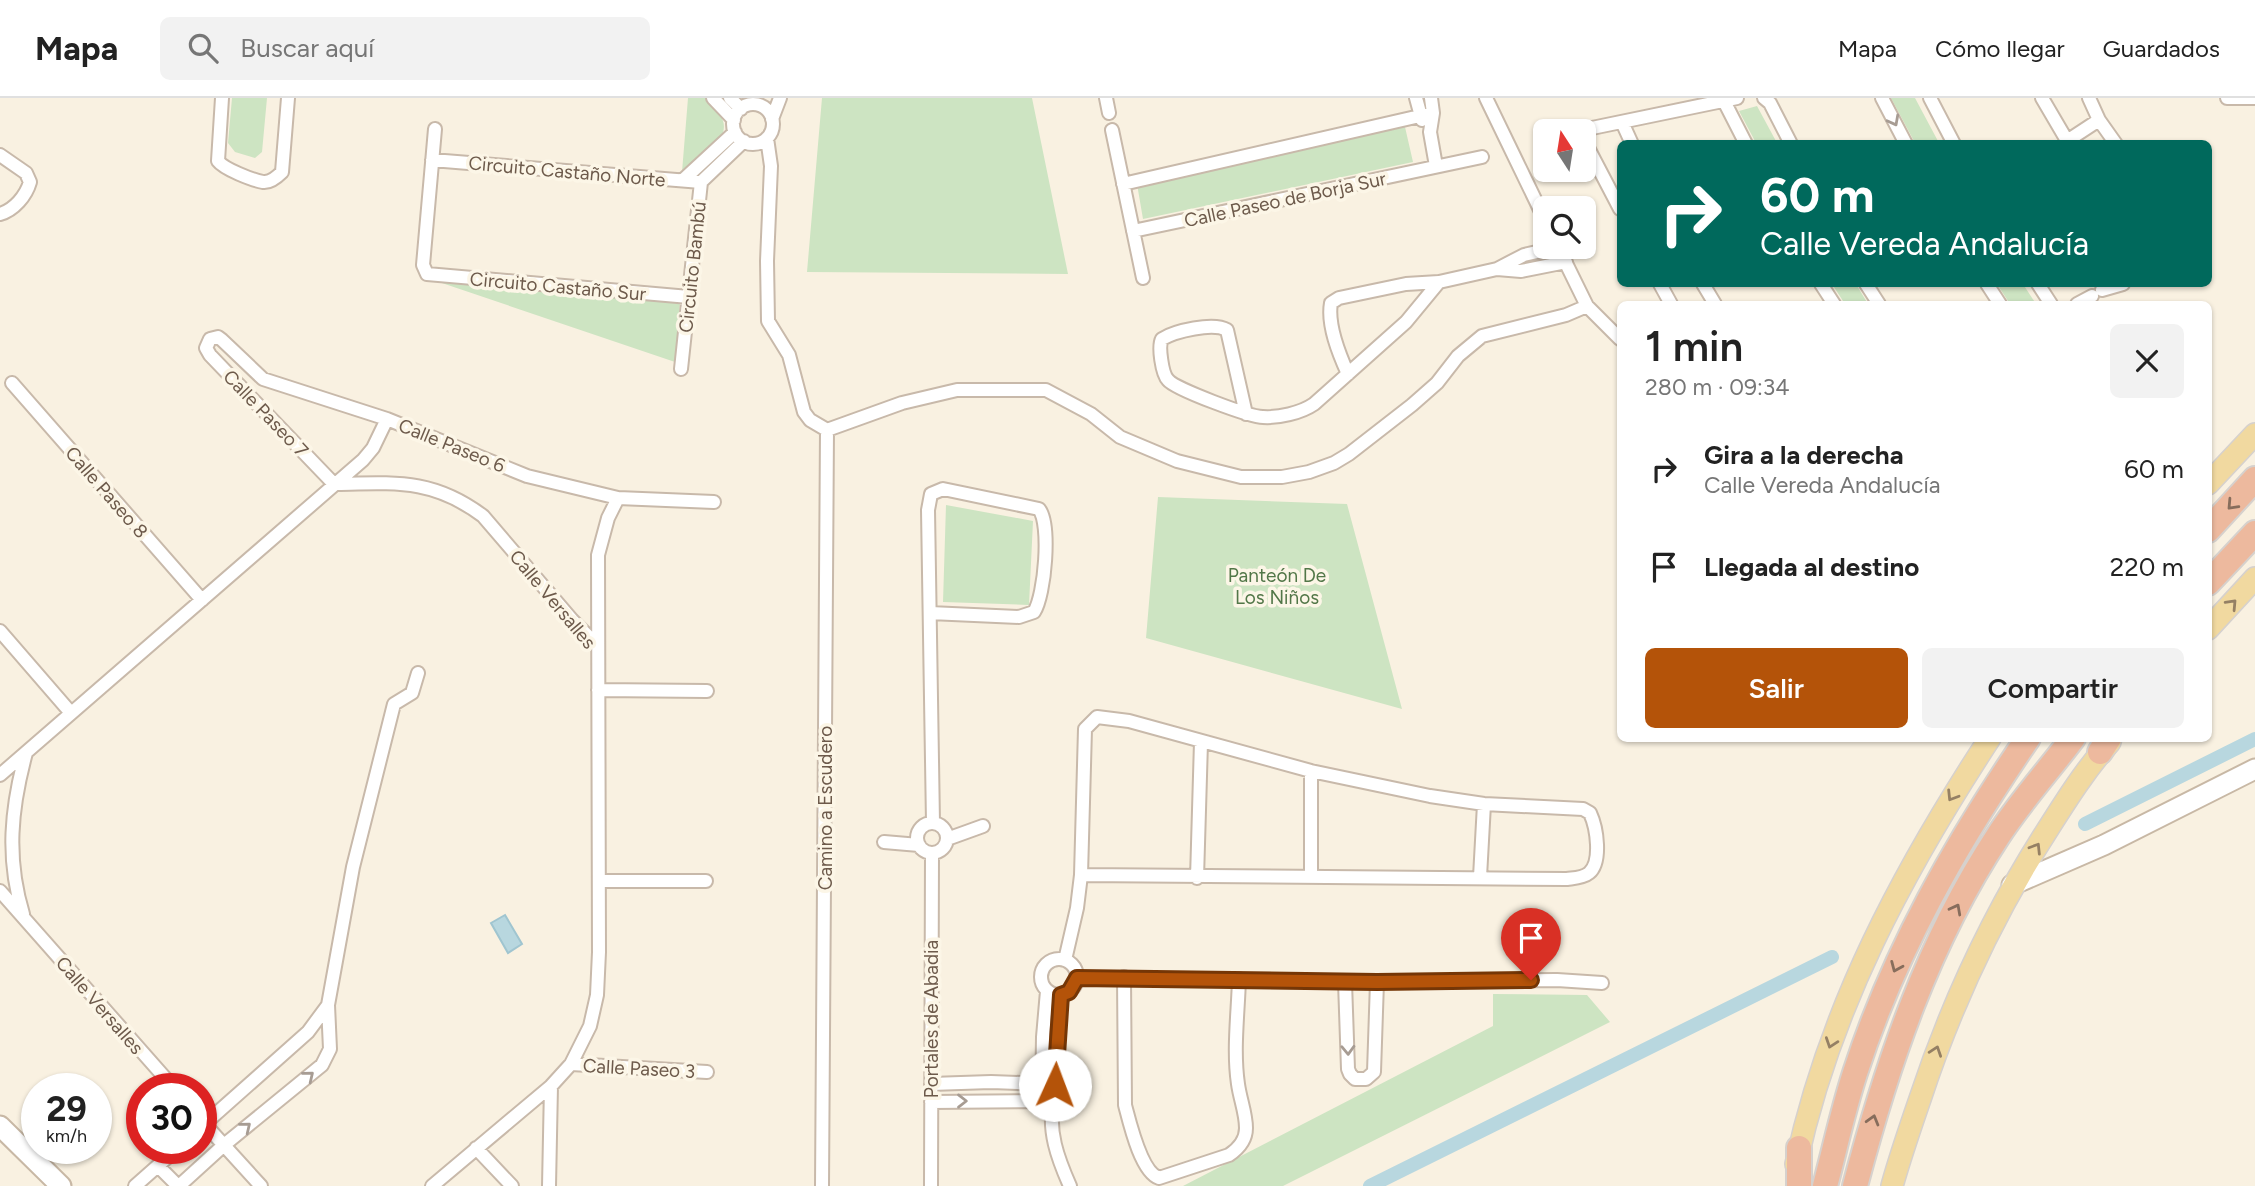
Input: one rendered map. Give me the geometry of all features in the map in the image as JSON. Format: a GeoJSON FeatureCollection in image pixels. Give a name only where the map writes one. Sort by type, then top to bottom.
{"type":"FeatureCollection","features":[{"type":"Feature","properties":{"kind":"highway"},"geometry":{"type":"LineString","coordinates":[[2212,526],[2255,480]]}},
{"type":"Feature","properties":{"kind":"highway"},"geometry":{"type":"LineString","coordinates":[[2212,579],[2255,533]]}},
{"type":"Feature","properties":{"kind":"highway"},"geometry":{"type":"LineString","coordinates":[[1825,1186],[1855,1072],[1894,971],[1950,858],[1979,809],[2025,742]]}},
{"type":"Feature","properties":{"kind":"highway"},"geometry":{"type":"LineString","coordinates":[[1855,1186],[1889,1065],[1943,934],[1998,835],[2070,742]]}},
{"type":"Feature","properties":{"kind":"highway"},"geometry":{"type":"LineString","coordinates":[[1799,1148],[1799,1186]]}},
{"type":"Feature","properties":{"kind":"main road"},"geometry":{"type":"LineString","coordinates":[[2212,480],[2255,433]]}},
{"type":"Feature","properties":{"kind":"main road"},"geometry":{"type":"LineString","coordinates":[[2212,625],[2255,578]]}},
{"type":"Feature","properties":{"kind":"main road"},"geometry":{"type":"LineString","coordinates":[[1791,1186],[1813,1097],[1870,944],[1913,861],[1987,742]]}},
{"type":"Feature","properties":{"kind":"main road"},"geometry":{"type":"LineString","coordinates":[[1892,1186],[1960,988],[2012,885],[2107,743]]}},
{"type":"Feature","properties":{"kind":"street"},"geometry":{"type":"LineString","coordinates":[[222,98],[218,161],[222,167],[265,183],[282,172],[288,98]]}},
{"type":"Feature","properties":{"kind":"street"},"geometry":{"type":"LineString","coordinates":[[713,98],[756,144],[767,138],[771,132],[769,108]]}},
{"type":"Feature","properties":{"kind":"street"},"geometry":{"type":"LineString","coordinates":[[730,98],[738,126]]}},
{"type":"Feature","properties":{"kind":"street"},"geometry":{"type":"LineString","coordinates":[[769,108],[780,98]]}},
{"type":"Feature","properties":{"kind":"street"},"geometry":{"type":"LineString","coordinates":[[1106,98],[1109,113]]}},
{"type":"Feature","properties":{"kind":"street"},"geometry":{"type":"LineString","coordinates":[[1416,98],[1419,116],[1430,132]]}},
{"type":"Feature","properties":{"kind":"street"},"geometry":{"type":"LineString","coordinates":[[1432,98],[1430,132],[1436,166]]}},
{"type":"Feature","properties":{"kind":"street"},"geometry":{"type":"LineString","coordinates":[[1486,98],[1533,196]]}},
{"type":"Feature","properties":{"kind":"street"},"geometry":{"type":"LineString","coordinates":[[1666,98],[1669,112]]}},
{"type":"Feature","properties":{"kind":"street"},"geometry":{"type":"LineString","coordinates":[[1617,203],[1584,139],[1585,132],[1669,112],[1682,104],[1737,98]]}},
{"type":"Feature","properties":{"kind":"street"},"geometry":{"type":"LineString","coordinates":[[1764,98],[1770,103],[1789,140]]}},
{"type":"Feature","properties":{"kind":"street"},"geometry":{"type":"LineString","coordinates":[[1882,98],[1904,140]]}},
{"type":"Feature","properties":{"kind":"street"},"geometry":{"type":"LineString","coordinates":[[1930,98],[1952,140]]}},
{"type":"Feature","properties":{"kind":"street"},"geometry":{"type":"LineString","coordinates":[[2042,98],[2067,140]]}},
{"type":"Feature","properties":{"kind":"street"},"geometry":{"type":"LineString","coordinates":[[2089,98],[2099,120],[2113,140]]}},
{"type":"Feature","properties":{"kind":"street"},"geometry":{"type":"LineString","coordinates":[[2227,98],[2255,98]]}},
{"type":"Feature","properties":{"kind":"street"},"geometry":{"type":"LineString","coordinates":[[1724,101],[1744,140]]}},
{"type":"Feature","properties":{"kind":"street"},"geometry":{"type":"LineString","coordinates":[[738,126],[753,104],[769,108]]}},
{"type":"Feature","properties":{"kind":"street"},"geometry":{"type":"LineString","coordinates":[[1124,184],[1433,113]]}},
{"type":"Feature","properties":{"kind":"street"},"geometry":{"type":"LineString","coordinates":[[2071,140],[2099,120]]}},
{"type":"Feature","properties":{"kind":"street"},"geometry":{"type":"LineString","coordinates":[[1622,122],[1630,140]]}},
{"type":"Feature","properties":{"kind":"street","name":"Circuito Bambú"},"geometry":{"type":"LineString","coordinates":[[683,180],[738,126]]}},
{"type":"Feature","properties":{"kind":"street","name":"Circuito Bambú"},"geometry":{"type":"LineString","coordinates":[[681,369],[701,182],[738,126]]}},
{"type":"Feature","properties":{"kind":"street"},"geometry":{"type":"LineString","coordinates":[[432,160],[435,129]]}},
{"type":"Feature","properties":{"kind":"street"},"geometry":{"type":"LineString","coordinates":[[1112,130],[1143,278]]}},
{"type":"Feature","properties":{"kind":"street"},"geometry":{"type":"LineString","coordinates":[[767,138],[771,166],[767,261],[768,321],[789,355],[804,412],[810,420],[827,430],[902,403],[957,390],[1046,390],[1091,414],[1120,438],[1177,461],[1241,477],[1282,477],[1309,472],[1334,463],[1356,449],[1437,383],[1458,355],[1482,336],[1566,315],[1587,306]]}},
{"type":"Feature","properties":{"kind":"street"},"geometry":{"type":"LineString","coordinates":[[0,155],[26,173],[30,182],[19,201],[0,215]]}},
{"type":"Feature","properties":{"kind":"street","name":"Calle Paseo de Borja Sur"},"geometry":{"type":"LineString","coordinates":[[1133,231],[1482,157]]}},
{"type":"Feature","properties":{"kind":"street","name":"Circuito Castaño Norte"},"geometry":{"type":"LineString","coordinates":[[432,160],[701,182]]}},
{"type":"Feature","properties":{"kind":"street","name":"Circuito Castaño Sur"},"geometry":{"type":"LineString","coordinates":[[432,160],[423,265],[427,274],[689,297]]}},
{"type":"Feature","properties":{"kind":"street"},"geometry":{"type":"LineString","coordinates":[[1497,270],[1533,253]]}},
{"type":"Feature","properties":{"kind":"street"},"geometry":{"type":"LineString","coordinates":[[1564,259],[1587,306],[1617,336]]}},
{"type":"Feature","properties":{"kind":"street"},"geometry":{"type":"LineString","coordinates":[[1348,374],[1340,356],[1330,313],[1331,303],[1339,298],[1406,284],[1439,282],[1497,270],[1521,271],[1566,262]]}},
{"type":"Feature","properties":{"kind":"street"},"geometry":{"type":"LineString","coordinates":[[1246,414],[1227,330],[1214,325],[1161,339],[1159,347],[1168,380],[1246,414],[1264,418],[1302,411],[1314,404],[1406,321],[1439,282]]}},
{"type":"Feature","properties":{"kind":"street"},"geometry":{"type":"LineString","coordinates":[[2082,301],[2114,287]]}},
{"type":"Feature","properties":{"kind":"street","name":"Calle Paseo 6"},"geometry":{"type":"LineString","coordinates":[[210,339],[218,337],[222,340],[263,379],[387,419],[527,476],[618,498],[714,502]]}},
{"type":"Feature","properties":{"kind":"street","name":"Calle Paseo 7"},"geometry":{"type":"LineString","coordinates":[[210,339],[206,348],[209,355],[334,484]]}},
{"type":"Feature","properties":{"kind":"street"},"geometry":{"type":"LineString","coordinates":[[248,395],[263,379]]}},
{"type":"Feature","properties":{"kind":"street","name":"Calle Paseo 8"},"geometry":{"type":"LineString","coordinates":[[12,383],[202,600]]}},
{"type":"Feature","properties":{"kind":"street"},"geometry":{"type":"LineString","coordinates":[[0,775],[363,460],[387,419]]}},
{"type":"Feature","properties":{"kind":"street","name":"Camino a Escudero"},"geometry":{"type":"LineString","coordinates":[[822,1186],[827,430]]}},
{"type":"Feature","properties":{"kind":"street","name":"Calle Versalles"},"geometry":{"type":"LineString","coordinates":[[334,484],[416,485],[452,496],[470,506],[483,516],[572,620],[598,646],[597,995],[590,1026],[570,1064],[551,1086],[432,1186]]}},
{"type":"Feature","properties":{"kind":"street"},"geometry":{"type":"LineString","coordinates":[[930,613],[1019,617],[1034,612],[1041,596],[1046,531],[1044,515],[1039,509],[943,489],[931,494],[928,510],[933,823]]}},
{"type":"Feature","properties":{"kind":"street"},"geometry":{"type":"LineString","coordinates":[[598,646],[598,555],[608,518],[618,498]]}},
{"type":"Feature","properties":{"kind":"street"},"geometry":{"type":"LineString","coordinates":[[0,631],[71,713]]}},
{"type":"Feature","properties":{"kind":"street"},"geometry":{"type":"LineString","coordinates":[[135,1186],[158,1166],[178,1186],[322,1065],[331,1049],[328,1005],[353,867],[394,704],[412,693],[418,673]]}},
{"type":"Feature","properties":{"kind":"street"},"geometry":{"type":"LineString","coordinates":[[598,690],[707,691]]}},
{"type":"Feature","properties":{"kind":"street"},"geometry":{"type":"LineString","coordinates":[[1065,960],[1082,875],[1085,729],[1088,723],[1097,717],[1118,719],[1311,771],[1430,796],[1484,804],[1583,809],[1590,813],[1594,821],[1596,861],[1588,874],[1580,878],[1197,878],[1082,875]]}},
{"type":"Feature","properties":{"kind":"street"},"geometry":{"type":"LineString","coordinates":[[1197,878],[1201,742]]}},
{"type":"Feature","properties":{"kind":"street","name":"Calle Versalles"},"geometry":{"type":"LineString","coordinates":[[25,921],[13,875],[11,828],[27,752]]}},
{"type":"Feature","properties":{"kind":"street"},"geometry":{"type":"LineString","coordinates":[[2012,885],[2104,845],[2255,769]]}},
{"type":"Feature","properties":{"kind":"street"},"geometry":{"type":"LineString","coordinates":[[1311,771],[1311,877]]}},
{"type":"Feature","properties":{"kind":"street"},"geometry":{"type":"LineString","coordinates":[[1480,877],[1484,804]]}},
{"type":"Feature","properties":{"kind":"street"},"geometry":{"type":"LineString","coordinates":[[933,823],[944,828],[947,839],[942,849],[932,853],[919,845],[917,839],[919,829],[923,825],[933,823]]}},
{"type":"Feature","properties":{"kind":"street"},"geometry":{"type":"LineString","coordinates":[[947,839],[984,826]]}},
{"type":"Feature","properties":{"kind":"street"},"geometry":{"type":"LineString","coordinates":[[884,842],[919,845]]}},
{"type":"Feature","properties":{"kind":"street","name":"Portales de Abadia"},"geometry":{"type":"LineString","coordinates":[[931,1186],[932,853]]}},
{"type":"Feature","properties":{"kind":"street"},"geometry":{"type":"LineString","coordinates":[[599,881],[706,881]]}},
{"type":"Feature","properties":{"kind":"street","name":"Calle Versalles"},"geometry":{"type":"LineString","coordinates":[[0,891],[161,1073]]}},
{"type":"Feature","properties":{"kind":"street"},"geometry":{"type":"LineString","coordinates":[[1048,990],[1061,995],[1069,992],[1077,978],[1074,967],[1065,960],[1051,961],[1045,965],[1041,978],[1048,990],[1043,1037],[1049,1084]]}},
{"type":"Feature","properties":{"kind":"street"},"geometry":{"type":"LineString","coordinates":[[1077,978],[1345,982],[1557,980],[1602,983]]}},
{"type":"Feature","properties":{"kind":"street"},"geometry":{"type":"LineString","coordinates":[[1125,978],[1125,1105],[1149,1172],[1159,1178],[1229,1155],[1242,1143],[1246,1129],[1236,1054],[1239,979]]}},
{"type":"Feature","properties":{"kind":"street"},"geometry":{"type":"LineString","coordinates":[[1345,982],[1348,1069],[1355,1079],[1366,1079],[1374,1072],[1377,982]]}},
{"type":"Feature","properties":{"kind":"street"},"geometry":{"type":"LineString","coordinates":[[1061,995],[1048,1101],[1059,1158],[1070,1186]]}},
{"type":"Feature","properties":{"kind":"street"},"geometry":{"type":"LineString","coordinates":[[217,1112],[308,1032],[328,1005]]}},
{"type":"Feature","properties":{"kind":"street"},"geometry":{"type":"LineString","coordinates":[[1043,1037],[1057,1038]]}},
{"type":"Feature","properties":{"kind":"street","name":"Calle Paseo 3"},"geometry":{"type":"LineString","coordinates":[[570,1064],[707,1072]]}},
{"type":"Feature","properties":{"kind":"street"},"geometry":{"type":"LineString","coordinates":[[1014,1101],[1016,1083]]}},
{"type":"Feature","properties":{"kind":"street"},"geometry":{"type":"LineString","coordinates":[[931,1084],[1049,1084]]}},
{"type":"Feature","properties":{"kind":"street"},"geometry":{"type":"LineString","coordinates":[[549,1186],[551,1086]]}},
{"type":"Feature","properties":{"kind":"street"},"geometry":{"type":"LineString","coordinates":[[931,1101],[1048,1101]]}},
{"type":"Feature","properties":{"kind":"street"},"geometry":{"type":"LineString","coordinates":[[0,1126],[61,1186]]}},
{"type":"Feature","properties":{"kind":"street"},"geometry":{"type":"LineString","coordinates":[[217,1138],[262,1185]]}},
{"type":"Feature","properties":{"kind":"street"},"geometry":{"type":"LineString","coordinates":[[476,1148],[512,1186]]}},
{"type":"Feature","properties":{"kind":"green space"},"geometry":{"type":"Polygon","coordinates":[[[232,98],[267,98],[262,152],[255,158],[235,152],[228,143],[232,98]]]}},
{"type":"Feature","properties":{"kind":"green space"},"geometry":{"type":"Polygon","coordinates":[[[688,98],[706,98],[720,115],[724,129],[717,143],[682,172],[688,98]]]}},
{"type":"Feature","properties":{"kind":"green space"},"geometry":{"type":"Polygon","coordinates":[[[822,98],[1032,98],[1068,274],[807,272],[822,98]]]}},
{"type":"Feature","properties":{"kind":"green space"},"geometry":{"type":"Polygon","coordinates":[[[1891,98],[1915,98],[1937,140],[1913,140],[1891,98]]]}},
{"type":"Feature","properties":{"kind":"green space"},"geometry":{"type":"Polygon","coordinates":[[[1757,106],[1775,140],[1754,140],[1739,111],[1757,106]]]}},
{"type":"Feature","properties":{"kind":"green space"},"geometry":{"type":"Polygon","coordinates":[[[1405,127],[1413,162],[1143,219],[1137,184],[1405,127]]]}},
{"type":"Feature","properties":{"kind":"green space"},"geometry":{"type":"Polygon","coordinates":[[[436,281],[680,303],[675,362],[436,281]]]}},
{"type":"Feature","properties":{"kind":"green space"},"geometry":{"type":"Polygon","coordinates":[[[1834,287],[1858,287],[1866,301],[1843,301],[1834,287]]]}},
{"type":"Feature","properties":{"kind":"green space"},"geometry":{"type":"Polygon","coordinates":[[[1999,287],[2025,287],[2034,301],[2008,301],[1999,287]]]}},
{"type":"Feature","properties":{"kind":"green space","name":"Panteón De Los Niños"},"geometry":{"type":"Polygon","coordinates":[[[1158,497],[1347,504],[1402,709],[1146,638],[1158,497]]]}},
{"type":"Feature","properties":{"kind":"green space"},"geometry":{"type":"Polygon","coordinates":[[[946,505],[1033,521],[1029,605],[943,602],[946,505]]]}},
{"type":"Feature","properties":{"kind":"green space"},"geometry":{"type":"Polygon","coordinates":[[[1493,994],[1587,995],[1610,1022],[1283,1186],[1183,1186],[1493,1026],[1493,994]]]}},
{"type":"Feature","properties":{"kind":"water"},"geometry":{"type":"Polygon","coordinates":[[[505,915],[522,944],[508,953],[491,923],[505,915]]]}},
{"type":"Feature","properties":{"kind":"waterway"},"geometry":{"type":"LineString","coordinates":[[2085,824],[2255,739]]}},
{"type":"Feature","properties":{"kind":"waterway"},"geometry":{"type":"LineString","coordinates":[[1370,1186],[1832,957]]}},
{"type":"Feature","properties":{"kind":"route"},"geometry":{"type":"LineString","coordinates":[[1055,1085],[1061,995],[1069,992],[1077,978],[1377,982],[1531,980]]}}]}
